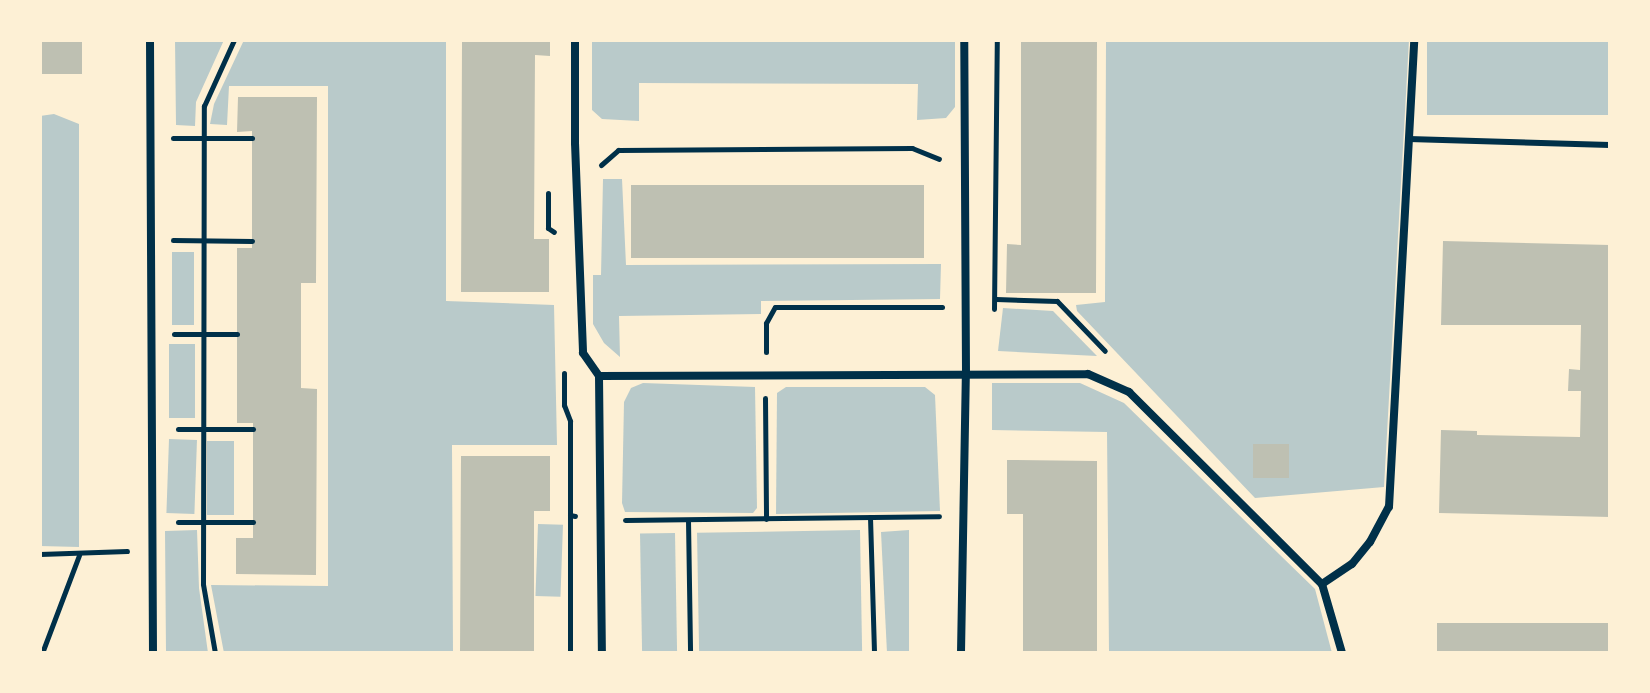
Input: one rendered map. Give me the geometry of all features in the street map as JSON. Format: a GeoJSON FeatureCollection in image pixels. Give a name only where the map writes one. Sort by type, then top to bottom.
{"type":"FeatureCollection","features":[{"type":"Feature","properties":{"kind":"street"},"geometry":{"type":"LineString","coordinates":[[150,40],[153,653]]}},
{"type":"Feature","properties":{"kind":"street"},"geometry":{"type":"LineString","coordinates":[[575,40],[575,143],[583,353],[599,376],[602,653]]}},
{"type":"Feature","properties":{"kind":"street"},"geometry":{"type":"LineString","coordinates":[[961,653],[966,373],[964,40]]}},
{"type":"Feature","properties":{"kind":"street"},"geometry":{"type":"LineString","coordinates":[[1322,584],[1352,564],[1370,542],[1389,507],[1414,40]]}},
{"type":"Feature","properties":{"kind":"street"},"geometry":{"type":"LineString","coordinates":[[599,376],[1088,374],[1129,392],[1322,584],[1342,653]]}},
{"type":"Feature","properties":{"kind":"lane"},"geometry":{"type":"LineString","coordinates":[[1409,139],[1610,145]]}},
{"type":"Feature","properties":{"kind":"path"},"geometry":{"type":"LineString","coordinates":[[215,653],[203,584],[203,138],[204,106],[234,40]]}},
{"type":"Feature","properties":{"kind":"path"},"geometry":{"type":"LineString","coordinates":[[150,138],[252,138]]}},
{"type":"Feature","properties":{"kind":"path"},"geometry":{"type":"LineString","coordinates":[[600,167],[618,150],[866,148],[912,148],[933,154],[945,165]]}},
{"type":"Feature","properties":{"kind":"path"},"geometry":{"type":"LineString","coordinates":[[151,239],[252,241]]}},
{"type":"Feature","properties":{"kind":"path"},"geometry":{"type":"LineString","coordinates":[[996,299],[1057,301],[1106,352]]}},
{"type":"Feature","properties":{"kind":"path"},"geometry":{"type":"LineString","coordinates":[[766,519],[766,323],[775,307],[949,307]]}},
{"type":"Feature","properties":{"kind":"path"},"geometry":{"type":"LineString","coordinates":[[151,334],[237,334]]}},
{"type":"Feature","properties":{"kind":"path"},"geometry":{"type":"LineString","coordinates":[[152,429],[253,429]]}},
{"type":"Feature","properties":{"kind":"path"},"geometry":{"type":"LineString","coordinates":[[570,653],[570,515],[601,520],[688,520],[963,515]]}},
{"type":"Feature","properties":{"kind":"path"},"geometry":{"type":"LineString","coordinates":[[870,517],[874,653]]}},
{"type":"Feature","properties":{"kind":"path"},"geometry":{"type":"LineString","coordinates":[[688,520],[690,653]]}},
{"type":"Feature","properties":{"kind":"path"},"geometry":{"type":"LineString","coordinates":[[152,522],[253,522]]}},
{"type":"Feature","properties":{"kind":"path"},"geometry":{"type":"LineString","coordinates":[[40,554],[152,550]]}},
{"type":"Feature","properties":{"kind":"path"},"geometry":{"type":"LineString","coordinates":[[42,653],[79,555]]}},
{"type":"Feature","properties":{"kind":"shaded area"},"geometry":{"type":"Polygon","coordinates":[[[175,40],[224,40],[196,102],[195,126],[176,125],[175,40]]]}},
{"type":"Feature","properties":{"kind":"shaded area"},"geometry":{"type":"Polygon","coordinates":[[[244,40],[446,40],[446,301],[554,305],[557,445],[452,445],[453,653],[224,653],[211,585],[328,586],[328,86],[229,86],[227,125],[210,124],[214,104],[244,40]]]}},
{"type":"Feature","properties":{"kind":"shaded area"},"geometry":{"type":"Polygon","coordinates":[[[592,40],[955,40],[955,107],[946,118],[917,120],[918,84],[639,83],[639,121],[602,119],[592,110],[592,40]]]}},
{"type":"Feature","properties":{"kind":"shaded area"},"geometry":{"type":"Polygon","coordinates":[[[1106,40],[1409,40],[1384,487],[1255,498],[1077,311],[1076,305],[1105,302],[1106,40]]]}},
{"type":"Feature","properties":{"kind":"shaded area"},"geometry":{"type":"Polygon","coordinates":[[[1427,40],[1610,40],[1610,115],[1427,115],[1427,40]]]}},
{"type":"Feature","properties":{"kind":"shaded area"},"geometry":{"type":"Polygon","coordinates":[[[54,114],[79,124],[79,547],[40,546],[40,116],[54,114]]]}},
{"type":"Feature","properties":{"kind":"shaded area"},"geometry":{"type":"Polygon","coordinates":[[[603,179],[622,179],[626,265],[941,264],[940,299],[761,301],[761,314],[619,316],[620,357],[604,343],[593,324],[593,275],[601,275],[603,179]]]}},
{"type":"Feature","properties":{"kind":"shaded area"},"geometry":{"type":"Polygon","coordinates":[[[172,252],[194,252],[194,325],[172,325],[172,252]]]}},
{"type":"Feature","properties":{"kind":"shaded area"},"geometry":{"type":"Polygon","coordinates":[[[1003,308],[1053,311],[1097,356],[998,351],[1003,308]]]}},
{"type":"Feature","properties":{"kind":"shaded area"},"geometry":{"type":"Polygon","coordinates":[[[169,344],[195,344],[195,418],[169,418],[169,344]]]}},
{"type":"Feature","properties":{"kind":"shaded area"},"geometry":{"type":"Polygon","coordinates":[[[643,383],[755,387],[757,508],[753,513],[625,512],[622,503],[624,402],[631,388],[643,383]]]}},
{"type":"Feature","properties":{"kind":"shaded area"},"geometry":{"type":"Polygon","coordinates":[[[992,383],[1080,383],[1124,403],[1315,589],[1332,653],[1109,653],[1107,432],[992,430],[992,383]]]}},
{"type":"Feature","properties":{"kind":"shaded area"},"geometry":{"type":"Polygon","coordinates":[[[786,387],[925,387],[935,395],[940,511],[776,514],[777,393],[786,387]]]}},
{"type":"Feature","properties":{"kind":"shaded area"},"geometry":{"type":"Polygon","coordinates":[[[169,439],[197,440],[194,514],[166,513],[169,439]]]}},
{"type":"Feature","properties":{"kind":"shaded area"},"geometry":{"type":"Polygon","coordinates":[[[207,441],[234,441],[234,515],[207,515],[207,441]]]}},
{"type":"Feature","properties":{"kind":"shaded area"},"geometry":{"type":"Polygon","coordinates":[[[538,524],[563,525],[560,597],[535,596],[538,524]]]}},
{"type":"Feature","properties":{"kind":"shaded area"},"geometry":{"type":"Polygon","coordinates":[[[197,530],[199,588],[208,653],[166,653],[165,531],[197,530]]]}},
{"type":"Feature","properties":{"kind":"shaded area"},"geometry":{"type":"Polygon","coordinates":[[[860,530],[862,653],[699,653],[697,533],[860,530]]]}},
{"type":"Feature","properties":{"kind":"shaded area"},"geometry":{"type":"Polygon","coordinates":[[[909,530],[909,653],[887,653],[881,532],[909,530]]]}},
{"type":"Feature","properties":{"kind":"shaded area"},"geometry":{"type":"Polygon","coordinates":[[[675,533],[677,653],[642,653],[640,534],[675,533]]]}},
{"type":"Feature","properties":{"kind":"building"},"geometry":{"type":"Polygon","coordinates":[[[40,40],[82,40],[82,74],[40,74],[40,40]]]}},
{"type":"Feature","properties":{"kind":"building"},"geometry":{"type":"Polygon","coordinates":[[[462,40],[550,40],[550,56],[535,55],[534,239],[549,239],[549,292],[461,292],[462,40]]]}},
{"type":"Feature","properties":{"kind":"building"},"geometry":{"type":"Polygon","coordinates":[[[1021,40],[1097,40],[1096,293],[1006,293],[1007,244],[1021,245],[1021,40]]]}},
{"type":"Feature","properties":{"kind":"building"},"geometry":{"type":"Polygon","coordinates":[[[238,97],[317,97],[316,283],[301,283],[301,388],[317,389],[316,575],[236,574],[236,538],[253,538],[253,423],[237,423],[237,248],[252,248],[252,131],[237,132],[238,97]]]}},
{"type":"Feature","properties":{"kind":"building"},"geometry":{"type":"Polygon","coordinates":[[[631,185],[924,185],[924,258],[631,258],[631,185]]]}},
{"type":"Feature","properties":{"kind":"building"},"geometry":{"type":"Polygon","coordinates":[[[1443,241],[1610,245],[1610,517],[1439,513],[1441,430],[1477,431],[1477,435],[1580,437],[1581,391],[1568,391],[1569,369],[1580,370],[1581,325],[1441,325],[1443,241]]]}},
{"type":"Feature","properties":{"kind":"building"},"geometry":{"type":"Polygon","coordinates":[[[1253,444],[1289,444],[1289,478],[1253,478],[1253,444]]]}},
{"type":"Feature","properties":{"kind":"building"},"geometry":{"type":"Polygon","coordinates":[[[461,456],[550,456],[550,511],[534,511],[534,653],[460,653],[461,456]]]}},
{"type":"Feature","properties":{"kind":"building"},"geometry":{"type":"Polygon","coordinates":[[[1007,460],[1097,461],[1097,653],[1023,653],[1023,514],[1007,514],[1007,460]]]}},
{"type":"Feature","properties":{"kind":"building"},"geometry":{"type":"Polygon","coordinates":[[[1437,623],[1610,623],[1610,653],[1437,653],[1437,623]]]}}]}
